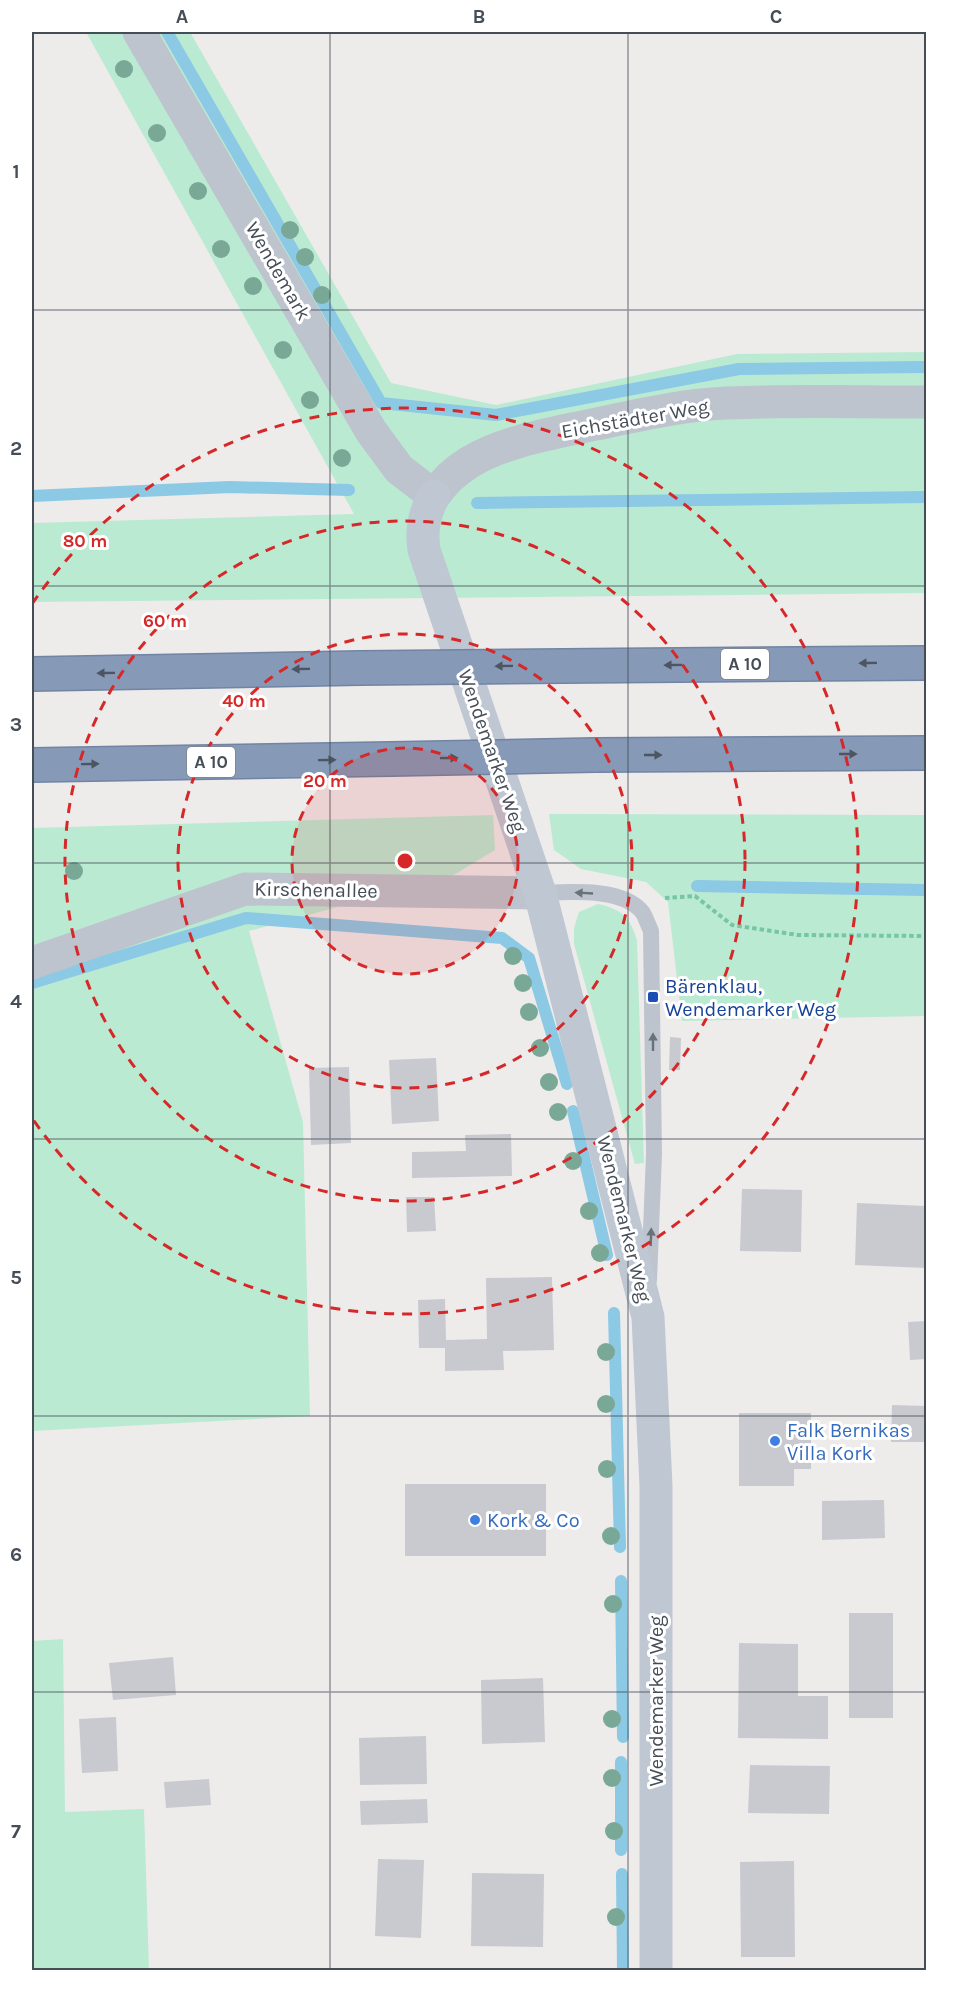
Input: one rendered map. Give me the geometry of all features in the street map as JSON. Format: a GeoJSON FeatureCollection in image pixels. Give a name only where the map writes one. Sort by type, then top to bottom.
{"type":"FeatureCollection","features":[{"type":"Feature","properties":{"kind":"highway","name":"A 10"},"geometry":{"type":"LineString","coordinates":[[32,674],[360,668],[927,663]]}},
{"type":"Feature","properties":{"kind":"highway","name":"A 10"},"geometry":{"type":"LineString","coordinates":[[32,765],[595,755],[927,753]]}},
{"type":"Feature","properties":{"kind":"street","name":"Wendemark"},"geometry":{"type":"LineString","coordinates":[[139,32],[371,431],[399,469],[434,496]]}},
{"type":"Feature","properties":{"kind":"street","name":"Eichstädter Weg"},"geometry":{"type":"LineString","coordinates":[[434,496],[452,474],[472,461],[496,451],[550,434],[652,413],[726,403],[927,402]]}},
{"type":"Feature","properties":{"kind":"street","name":"Wendemarker Weg"},"geometry":{"type":"LineString","coordinates":[[434,496],[425,518],[422,534],[424,550],[540,893],[648,1317],[656,1486],[656,1971]]}},
{"type":"Feature","properties":{"kind":"street","name":"Kirschenallee"},"geometry":{"type":"LineString","coordinates":[[32,963],[245,889],[540,893]]}},
{"type":"Feature","properties":{"kind":"lane"},"geometry":{"type":"LineString","coordinates":[[540,893],[582,892],[625,900],[642,912],[651,930],[654,1154],[648,1317]]}},
{"type":"Feature","properties":{"kind":"path"},"geometry":{"type":"LineString","coordinates":[[625,900],[695,896],[732,925],[798,935],[927,936]]}},
{"type":"Feature","properties":{"kind":"green space"},"geometry":{"type":"Polygon","coordinates":[[[86,32],[190,32],[391,383],[496,405],[737,354],[926,352],[926,593],[32,602],[32,523],[354,514],[86,32]]]}},
{"type":"Feature","properties":{"kind":"green space"},"geometry":{"type":"Polygon","coordinates":[[[549,814],[926,815],[926,1016],[682,1021],[668,902],[646,882],[581,869],[554,850],[549,814]]]}},
{"type":"Feature","properties":{"kind":"green space"},"geometry":{"type":"Polygon","coordinates":[[[493,815],[495,850],[452,876],[249,931],[303,1122],[310,1416],[32,1431],[32,828],[493,815]]]}},
{"type":"Feature","properties":{"kind":"green space"},"geometry":{"type":"Polygon","coordinates":[[[598,904],[624,916],[632,926],[637,941],[644,1163],[635,1164],[574,944],[574,928],[579,912],[598,904]]]}},
{"type":"Feature","properties":{"kind":"green space"},"geometry":{"type":"Polygon","coordinates":[[[63,1639],[65,1812],[144,1809],[149,1970],[32,1970],[32,1641],[63,1639]]]}},
{"type":"Feature","properties":{"kind":"building"},"geometry":{"type":"Polygon","coordinates":[[[670,1037],[681,1038],[680,1070],[669,1070],[670,1037]]]}},
{"type":"Feature","properties":{"kind":"building"},"geometry":{"type":"Polygon","coordinates":[[[436,1058],[439,1121],[392,1124],[389,1060],[436,1058]]]}},
{"type":"Feature","properties":{"kind":"building"},"geometry":{"type":"Polygon","coordinates":[[[349,1067],[351,1143],[311,1145],[309,1068],[349,1067]]]}},
{"type":"Feature","properties":{"kind":"building"},"geometry":{"type":"Polygon","coordinates":[[[511,1134],[512,1176],[412,1178],[412,1152],[466,1151],[465,1135],[511,1134]]]}},
{"type":"Feature","properties":{"kind":"building"},"geometry":{"type":"Polygon","coordinates":[[[742,1189],[802,1190],[801,1252],[740,1251],[742,1189]]]}},
{"type":"Feature","properties":{"kind":"building"},"geometry":{"type":"Polygon","coordinates":[[[406,1197],[434,1197],[436,1231],[407,1232],[406,1197]]]}},
{"type":"Feature","properties":{"kind":"building"},"geometry":{"type":"Polygon","coordinates":[[[857,1203],[926,1206],[926,1268],[855,1265],[857,1203]]]}},
{"type":"Feature","properties":{"kind":"building"},"geometry":{"type":"Polygon","coordinates":[[[552,1277],[554,1350],[503,1351],[504,1370],[445,1371],[445,1348],[419,1348],[418,1300],[445,1299],[446,1340],[487,1339],[486,1278],[552,1277]]]}},
{"type":"Feature","properties":{"kind":"building"},"geometry":{"type":"Polygon","coordinates":[[[926,1321],[926,1359],[910,1360],[908,1322],[926,1321]]]}},
{"type":"Feature","properties":{"kind":"building"},"geometry":{"type":"Polygon","coordinates":[[[892,1405],[926,1406],[926,1442],[891,1442],[892,1405]]]}},
{"type":"Feature","properties":{"kind":"building","name":"Falk Bernikas Villa Kork"},"geometry":{"type":"Polygon","coordinates":[[[739,1413],[811,1413],[811,1469],[794,1469],[794,1486],[739,1486],[739,1413]]]}},
{"type":"Feature","properties":{"kind":"building","name":"Kork & Co"},"geometry":{"type":"Polygon","coordinates":[[[405,1484],[546,1484],[546,1556],[405,1556],[405,1484]]]}},
{"type":"Feature","properties":{"kind":"building"},"geometry":{"type":"Polygon","coordinates":[[[884,1500],[885,1538],[822,1540],[822,1501],[884,1500]]]}},
{"type":"Feature","properties":{"kind":"building"},"geometry":{"type":"Polygon","coordinates":[[[849,1613],[893,1613],[893,1718],[849,1718],[849,1613]]]}},
{"type":"Feature","properties":{"kind":"building"},"geometry":{"type":"Polygon","coordinates":[[[739,1643],[798,1644],[798,1696],[828,1696],[828,1739],[738,1738],[739,1643]]]}},
{"type":"Feature","properties":{"kind":"building"},"geometry":{"type":"Polygon","coordinates":[[[173,1657],[176,1695],[113,1700],[109,1663],[173,1657]]]}},
{"type":"Feature","properties":{"kind":"building"},"geometry":{"type":"Polygon","coordinates":[[[543,1678],[545,1742],[482,1744],[481,1680],[543,1678]]]}},
{"type":"Feature","properties":{"kind":"building"},"geometry":{"type":"Polygon","coordinates":[[[116,1717],[118,1771],[82,1773],[79,1719],[116,1717]]]}},
{"type":"Feature","properties":{"kind":"building"},"geometry":{"type":"Polygon","coordinates":[[[426,1736],[427,1784],[360,1785],[359,1738],[426,1736]]]}},
{"type":"Feature","properties":{"kind":"building"},"geometry":{"type":"Polygon","coordinates":[[[750,1765],[830,1766],[829,1814],[748,1813],[750,1765]]]}},
{"type":"Feature","properties":{"kind":"building"},"geometry":{"type":"Polygon","coordinates":[[[209,1779],[211,1805],[166,1808],[164,1782],[209,1779]]]}},
{"type":"Feature","properties":{"kind":"building"},"geometry":{"type":"Polygon","coordinates":[[[427,1799],[428,1823],[361,1825],[360,1801],[427,1799]]]}},
{"type":"Feature","properties":{"kind":"building"},"geometry":{"type":"Polygon","coordinates":[[[378,1859],[424,1860],[421,1938],[375,1936],[378,1859]]]}},
{"type":"Feature","properties":{"kind":"building"},"geometry":{"type":"Polygon","coordinates":[[[794,1861],[795,1957],[741,1957],[740,1862],[794,1861]]]}},
{"type":"Feature","properties":{"kind":"building"},"geometry":{"type":"Polygon","coordinates":[[[472,1873],[544,1874],[543,1947],[471,1946],[472,1873]]]}},
{"type":"Feature","properties":{"kind":"waterway"},"geometry":{"type":"LineString","coordinates":[[167,32],[381,403],[496,415],[739,369],[926,367]]}},
{"type":"Feature","properties":{"kind":"waterway"},"geometry":{"type":"LineString","coordinates":[[32,496],[230,487],[349,490]]}},
{"type":"Feature","properties":{"kind":"waterway"},"geometry":{"type":"LineString","coordinates":[[477,503],[926,497]]}},
{"type":"Feature","properties":{"kind":"waterway"},"geometry":{"type":"LineString","coordinates":[[697,886],[926,890]]}},
{"type":"Feature","properties":{"kind":"waterway"},"geometry":{"type":"LineString","coordinates":[[32,983],[246,918],[502,938],[529,958],[567,1084]]}},
{"type":"Feature","properties":{"kind":"waterway"},"geometry":{"type":"LineString","coordinates":[[573,1111],[607,1255]]}},
{"type":"Feature","properties":{"kind":"waterway"},"geometry":{"type":"LineString","coordinates":[[614,1313],[620,1547]]}},
{"type":"Feature","properties":{"kind":"waterway"},"geometry":{"type":"LineString","coordinates":[[621,1581],[623,1737]]}},
{"type":"Feature","properties":{"kind":"waterway"},"geometry":{"type":"LineString","coordinates":[[621,1762],[621,1850]]}},
{"type":"Feature","properties":{"kind":"waterway"},"geometry":{"type":"LineString","coordinates":[[622,1874],[623,1970]]}},
{"type":"Feature","properties":{"kind":"place","name":"Bärenklau, Wendemarker Weg"},"geometry":{"type":"Point","coordinates":[653,997]}},
{"type":"Feature","properties":{"kind":"place","name":"Falk Bernikas Villa Kork"},"geometry":{"type":"Point","coordinates":[775,1441]}},
{"type":"Feature","properties":{"kind":"place","name":"Kork & Co"},"geometry":{"type":"Point","coordinates":[475,1520]}}]}
